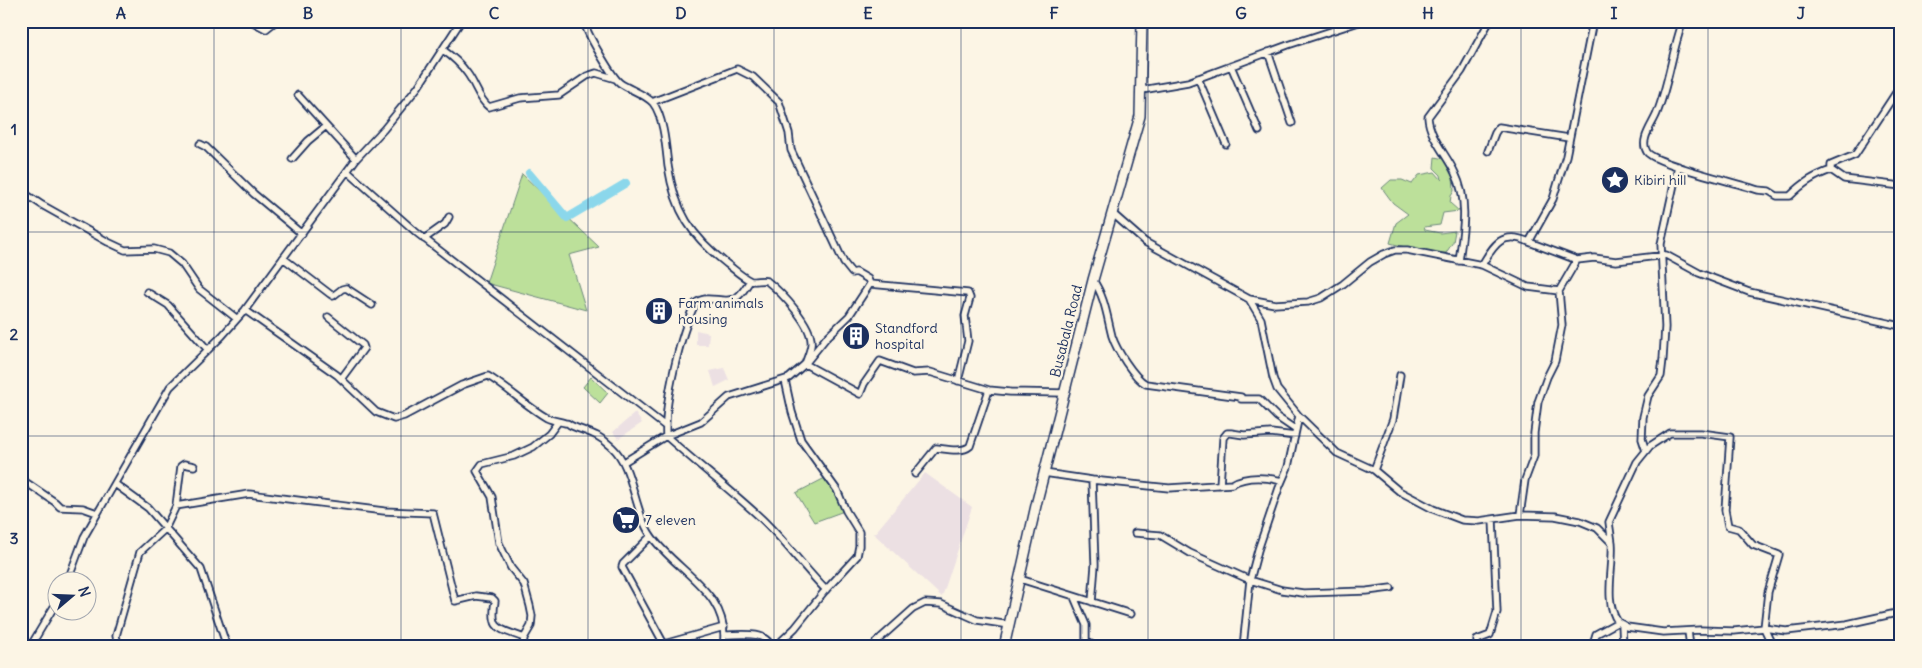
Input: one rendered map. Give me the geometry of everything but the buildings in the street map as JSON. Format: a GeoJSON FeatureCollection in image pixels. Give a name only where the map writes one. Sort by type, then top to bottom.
{"type":"FeatureCollection","features":[{"type":"Feature","properties":{"kind":"street"},"geometry":{"type":"LineString","coordinates":[[251,21],[266,29],[276,21]]}},
{"type":"Feature","properties":{"kind":"street"},"geometry":{"type":"LineString","coordinates":[[72,570],[84,537],[170,387],[245,310],[356,159],[384,129],[418,87],[462,21]]}},
{"type":"Feature","properties":{"kind":"street"},"geometry":{"type":"LineString","coordinates":[[584,21],[588,34],[616,79],[652,102],[667,143],[672,184],[686,221],[695,235],[750,281],[767,281],[796,310],[811,339],[811,346],[805,364]]}},
{"type":"Feature","properties":{"kind":"street","name":"Busabala Road"},"geometry":{"type":"LineString","coordinates":[[1004,647],[1044,473],[1093,280],[1140,116],[1142,21]]}},
{"type":"Feature","properties":{"kind":"street"},"geometry":{"type":"LineString","coordinates":[[1142,90],[1188,82],[1268,52],[1362,21]]}},
{"type":"Feature","properties":{"kind":"street"},"geometry":{"type":"LineString","coordinates":[[1530,242],[1553,199],[1566,156],[1593,21]]}},
{"type":"Feature","properties":{"kind":"street"},"geometry":{"type":"LineString","coordinates":[[1683,21],[1659,106],[1644,144],[1649,154],[1678,166],[1758,190],[1769,191],[1777,196],[1790,196],[1815,176],[1831,170]]}},
{"type":"Feature","properties":{"kind":"street"},"geometry":{"type":"LineString","coordinates":[[1459,261],[1465,213],[1462,189],[1456,174],[1433,134],[1428,117],[1462,71],[1488,22]]}},
{"type":"Feature","properties":{"kind":"street"},"geometry":{"type":"LineString","coordinates":[[443,50],[460,64],[473,81],[484,102],[492,107],[520,98],[558,95],[587,76],[596,73],[616,79]]}},
{"type":"Feature","properties":{"kind":"street"},"geometry":{"type":"LineString","coordinates":[[1268,52],[1292,123]]}},
{"type":"Feature","properties":{"kind":"street"},"geometry":{"type":"LineString","coordinates":[[1231,66],[1259,131]]}},
{"type":"Feature","properties":{"kind":"street"},"geometry":{"type":"LineString","coordinates":[[652,102],[737,69],[752,77],[780,105],[790,133],[791,150],[844,263],[852,273],[856,272],[868,279],[870,284]]}},
{"type":"Feature","properties":{"kind":"street"},"geometry":{"type":"LineString","coordinates":[[1198,78],[1226,144]]}},
{"type":"Feature","properties":{"kind":"street"},"geometry":{"type":"LineString","coordinates":[[1831,170],[1831,164],[1855,155],[1901,85]]}},
{"type":"Feature","properties":{"kind":"street"},"geometry":{"type":"LineString","coordinates":[[298,95],[356,159]]}},
{"type":"Feature","properties":{"kind":"street"},"geometry":{"type":"LineString","coordinates":[[292,159],[326,126]]}},
{"type":"Feature","properties":{"kind":"street"},"geometry":{"type":"LineString","coordinates":[[1488,151],[1495,133],[1500,127],[1569,138]]}},
{"type":"Feature","properties":{"kind":"street"},"geometry":{"type":"LineString","coordinates":[[200,144],[206,147],[254,194],[302,234]]}},
{"type":"Feature","properties":{"kind":"street"},"geometry":{"type":"LineString","coordinates":[[1646,451],[1641,429],[1648,396],[1661,376],[1665,326],[1664,271],[1661,254],[1664,226],[1678,166]]}},
{"type":"Feature","properties":{"kind":"street"},"geometry":{"type":"LineString","coordinates":[[1831,170],[1844,179],[1901,186]]}},
{"type":"Feature","properties":{"kind":"street"},"geometry":{"type":"LineString","coordinates":[[348,171],[424,239],[665,426]]}},
{"type":"Feature","properties":{"kind":"street"},"geometry":{"type":"LineString","coordinates":[[21,191],[42,205],[125,250],[154,249],[170,253],[182,264],[199,289],[236,318]]}},
{"type":"Feature","properties":{"kind":"street"},"geometry":{"type":"LineString","coordinates":[[1112,213],[1145,242],[1249,299],[1285,305],[1313,301],[1338,288],[1370,262],[1395,250],[1407,250],[1482,265],[1528,287],[1559,290]]}},
{"type":"Feature","properties":{"kind":"street"},"geometry":{"type":"LineString","coordinates":[[424,239],[445,224],[449,217]]}},
{"type":"Feature","properties":{"kind":"street"},"geometry":{"type":"LineString","coordinates":[[1482,265],[1491,248],[1501,240],[1515,237],[1576,260],[1594,258],[1616,261],[1661,254],[1671,257],[1699,273],[1749,292],[1901,326]]}},
{"type":"Feature","properties":{"kind":"street"},"geometry":{"type":"LineString","coordinates":[[283,258],[333,296],[342,288],[346,288],[372,305]]}},
{"type":"Feature","properties":{"kind":"street"},"geometry":{"type":"LineString","coordinates":[[1520,515],[1525,480],[1534,456],[1534,433],[1538,402],[1555,361],[1562,325],[1559,290],[1576,260]]}},
{"type":"Feature","properties":{"kind":"street"},"geometry":{"type":"LineString","coordinates":[[1093,280],[1102,293],[1113,338],[1131,370],[1142,381],[1146,384],[1241,397],[1241,399],[1259,399],[1295,433]]}},
{"type":"Feature","properties":{"kind":"street"},"geometry":{"type":"LineString","coordinates":[[750,281],[736,298],[727,301],[707,298],[695,304],[675,369],[665,426],[666,436],[762,518],[787,544],[807,571],[826,590]]}},
{"type":"Feature","properties":{"kind":"street"},"geometry":{"type":"LineString","coordinates":[[624,462],[666,436],[701,422],[729,397],[785,380],[805,364],[826,338],[849,316],[870,284]]}},
{"type":"Feature","properties":{"kind":"street"},"geometry":{"type":"LineString","coordinates":[[870,284],[968,293],[970,298],[965,316],[968,341],[958,381]]}},
{"type":"Feature","properties":{"kind":"street"},"geometry":{"type":"LineString","coordinates":[[148,292],[168,305],[208,350]]}},
{"type":"Feature","properties":{"kind":"street"},"geometry":{"type":"LineString","coordinates":[[1249,299],[1262,319],[1274,383],[1281,395],[1299,416],[1337,453],[1374,470],[1399,491],[1448,516],[1472,521],[1520,515],[1555,516],[1597,528],[1612,543]]}},
{"type":"Feature","properties":{"kind":"street"},"geometry":{"type":"LineString","coordinates":[[245,310],[341,379],[376,412],[394,419],[404,416],[462,385],[488,376],[547,418],[594,433],[612,447],[624,462],[634,496],[651,536],[709,594],[719,611],[724,627],[723,647]]}},
{"type":"Feature","properties":{"kind":"street"},"geometry":{"type":"LineString","coordinates":[[328,317],[363,345],[364,348],[341,379]]}},
{"type":"Feature","properties":{"kind":"street"},"geometry":{"type":"LineString","coordinates":[[805,364],[860,394],[864,384],[880,361],[913,373],[930,372],[989,390],[1065,393]]}},
{"type":"Feature","properties":{"kind":"street"},"geometry":{"type":"LineString","coordinates":[[1374,470],[1393,419],[1400,375]]}},
{"type":"Feature","properties":{"kind":"street"},"geometry":{"type":"LineString","coordinates":[[725,635],[758,635],[766,639],[773,647],[795,628],[856,556],[859,532],[846,511],[834,485],[807,451],[801,440],[785,380]]}},
{"type":"Feature","properties":{"kind":"street"},"geometry":{"type":"LineString","coordinates":[[915,474],[936,448],[961,450],[970,446],[989,390]]}},
{"type":"Feature","properties":{"kind":"street"},"geometry":{"type":"LineString","coordinates":[[1243,647],[1250,580],[1258,550],[1288,467],[1299,416]]}},
{"type":"Feature","properties":{"kind":"street"},"geometry":{"type":"LineString","coordinates":[[522,647],[524,638],[531,626],[532,616],[527,594],[524,584],[511,568],[499,543],[491,494],[477,471],[482,464],[514,456],[533,447],[549,434],[558,422]]}},
{"type":"Feature","properties":{"kind":"street"},"geometry":{"type":"LineString","coordinates":[[1622,647],[1620,623],[1610,604],[1613,562],[1609,522],[1637,462],[1646,451],[1670,433],[1701,432],[1730,437],[1725,510],[1728,526],[1739,529],[1753,545],[1779,555],[1768,592],[1764,628],[1773,647]]}},
{"type":"Feature","properties":{"kind":"street"},"geometry":{"type":"LineString","coordinates":[[1220,485],[1223,438],[1227,433],[1244,435],[1295,433]]}},
{"type":"Feature","properties":{"kind":"street"},"geometry":{"type":"LineString","coordinates":[[119,647],[116,636],[140,552],[165,529],[176,506],[181,466],[184,464],[194,466]]}},
{"type":"Feature","properties":{"kind":"street"},"geometry":{"type":"LineString","coordinates":[[1044,473],[1169,488],[1232,484],[1239,480],[1266,477],[1282,481]]}},
{"type":"Feature","properties":{"kind":"street"},"geometry":{"type":"LineString","coordinates":[[21,479],[60,507],[82,508],[98,513]]}},
{"type":"Feature","properties":{"kind":"street"},"geometry":{"type":"LineString","coordinates":[[1092,480],[1095,565],[1092,602]]}},
{"type":"Feature","properties":{"kind":"street"},"geometry":{"type":"LineString","coordinates":[[115,484],[148,508],[201,569],[227,647]]}},
{"type":"Feature","properties":{"kind":"street"},"geometry":{"type":"LineString","coordinates":[[176,506],[249,494],[384,511],[433,512],[455,601],[476,596],[492,598],[494,601],[494,621],[499,629],[524,638]]}},
{"type":"Feature","properties":{"kind":"street"},"geometry":{"type":"LineString","coordinates":[[1477,647],[1477,640],[1490,635],[1496,616],[1497,582],[1493,519]]}},
{"type":"Feature","properties":{"kind":"street"},"geometry":{"type":"LineString","coordinates":[[1597,528],[1609,522]]}},
{"type":"Feature","properties":{"kind":"street"},"geometry":{"type":"LineString","coordinates":[[1135,533],[1160,536],[1190,553],[1250,580],[1282,590],[1303,593],[1367,591],[1391,588]]}},
{"type":"Feature","properties":{"kind":"street"},"geometry":{"type":"LineString","coordinates":[[651,536],[622,567],[664,646],[724,627]]}},
{"type":"Feature","properties":{"kind":"street"},"geometry":{"type":"LineString","coordinates":[[1020,579],[1131,614]]}},
{"type":"Feature","properties":{"kind":"street"},"geometry":{"type":"LineString","coordinates":[[1074,596],[1086,624],[1086,641],[1096,647]]}},
{"type":"Feature","properties":{"kind":"street"},"geometry":{"type":"LineString","coordinates":[[876,642],[913,609],[925,603],[941,604],[978,620],[1010,626]]}},
{"type":"Feature","properties":{"kind":"street"},"geometry":{"type":"LineString","coordinates":[[1620,623],[1627,627],[1656,631],[1734,631],[1764,628],[1786,631],[1847,624],[1901,612]]}},
{"type":"Feature","properties":{"kind":"street"},"geometry":{"type":"LineString","coordinates":[[30,647],[48,617]]}},
{"type":"Feature","properties":{"kind":"street"},"geometry":{"type":"LineString","coordinates":[[1592,647],[1596,634],[1620,623]]}},
{"type":"Feature","properties":{"kind":"street"},"geometry":{"type":"LineString","coordinates":[[1688,631],[1690,647]]}},
{"type":"Feature","properties":{"kind":"shaded area"},"geometry":{"type":"Polygon","coordinates":[[[696,330],[709,333],[708,345],[696,345],[696,330]]]}},
{"type":"Feature","properties":{"kind":"shaded area"},"geometry":{"type":"Polygon","coordinates":[[[724,368],[729,380],[715,387],[710,371],[724,368]]]}},
{"type":"Feature","properties":{"kind":"shaded area"},"geometry":{"type":"Polygon","coordinates":[[[635,413],[642,423],[618,439],[613,432],[635,413]]]}},
{"type":"Feature","properties":{"kind":"shaded area"},"geometry":{"type":"Polygon","coordinates":[[[925,473],[972,507],[942,597],[874,534],[925,473]]]}},
{"type":"Feature","properties":{"kind":"green space"},"geometry":{"type":"Polygon","coordinates":[[[1435,157],[1444,159],[1453,175],[1454,191],[1450,203],[1459,211],[1443,213],[1440,225],[1424,227],[1425,230],[1440,233],[1455,231],[1453,242],[1446,253],[1428,253],[1390,243],[1396,223],[1408,214],[1393,203],[1382,188],[1391,180],[1402,180],[1412,184],[1419,175],[1435,172],[1442,180],[1441,175],[1434,168],[1435,157]]]}},
{"type":"Feature","properties":{"kind":"green space"},"geometry":{"type":"Polygon","coordinates":[[[522,174],[599,247],[569,255],[586,310],[486,283],[522,174]]]}},
{"type":"Feature","properties":{"kind":"green space"},"geometry":{"type":"Polygon","coordinates":[[[591,377],[608,393],[600,403],[583,387],[591,377]]]}},
{"type":"Feature","properties":{"kind":"green space"},"geometry":{"type":"Polygon","coordinates":[[[825,478],[844,511],[814,522],[796,493],[825,478]]]}},
{"type":"Feature","properties":{"kind":"waterway"},"geometry":{"type":"LineString","coordinates":[[529,173],[567,218],[626,183]]}},
{"type":"Feature","properties":{"kind":"place","name":"Kibiri hill"},"geometry":{"type":"Point","coordinates":[1615,180]}},
{"type":"Feature","properties":{"kind":"place","name":"Farm animals housing"},"geometry":{"type":"Point","coordinates":[659,311]}},
{"type":"Feature","properties":{"kind":"place","name":"Standford hospital"},"geometry":{"type":"Point","coordinates":[856,336]}},
{"type":"Feature","properties":{"kind":"place","name":"7 eleven"},"geometry":{"type":"Point","coordinates":[626,520]}}]}
